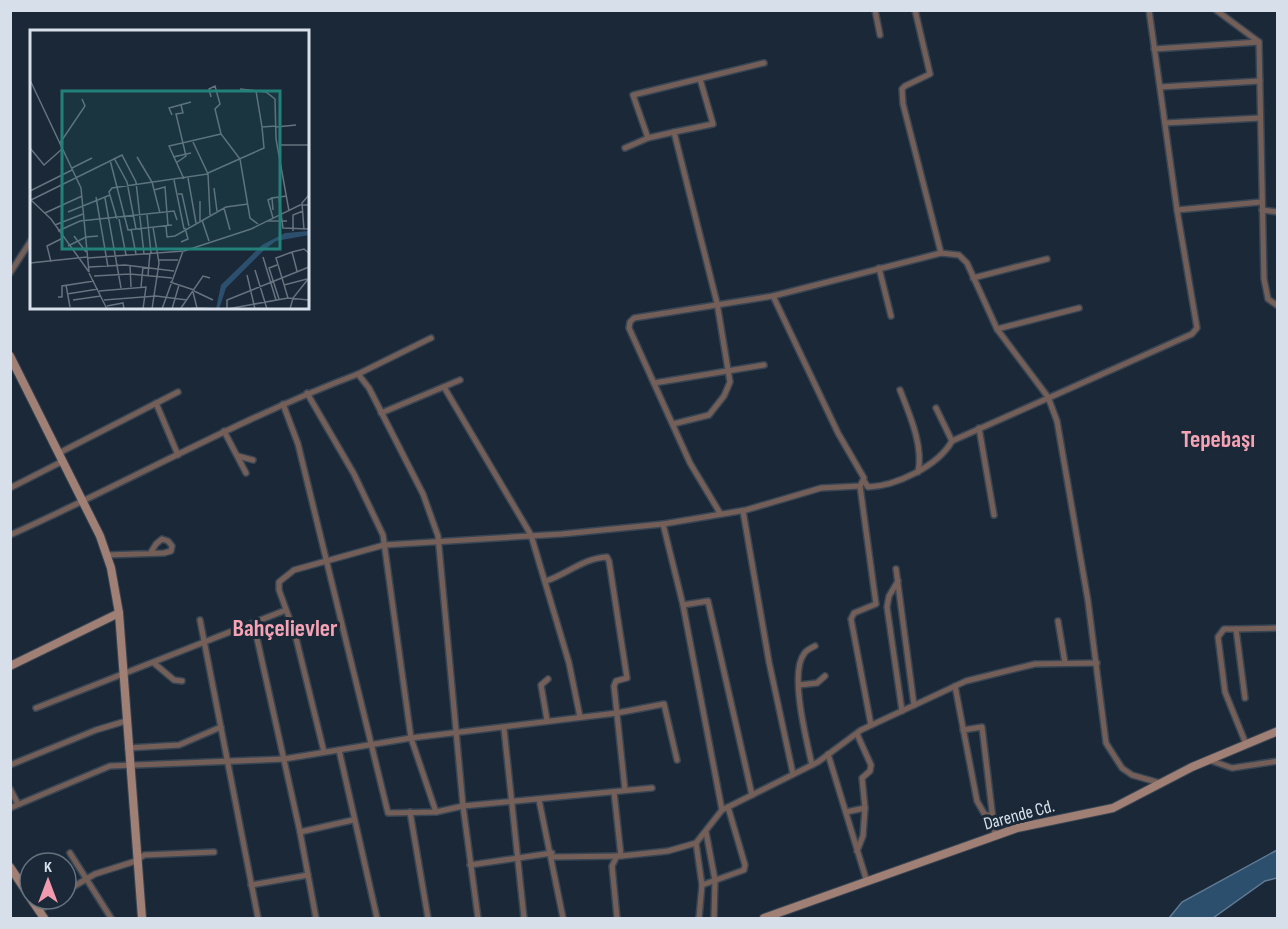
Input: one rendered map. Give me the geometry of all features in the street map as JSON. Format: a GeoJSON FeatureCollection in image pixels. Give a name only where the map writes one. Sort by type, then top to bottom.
{"type":"FeatureCollection","features":[{"type":"Feature","properties":{"kind":"street"},"geometry":{"type":"LineString","coordinates":[[875,10],[880,35]]}},
{"type":"Feature","properties":{"kind":"street"},"geometry":{"type":"LineString","coordinates":[[915,10],[930,74],[902,89],[903,104],[940,253]]}},
{"type":"Feature","properties":{"kind":"street"},"geometry":{"type":"LineString","coordinates":[[324,752],[295,634],[279,582],[294,570],[384,545],[663,524],[743,511],[801,492],[833,486],[862,484],[868,487],[885,486],[918,472],[947,449],[952,441],[1192,334],[1197,328],[1177,210],[1149,10]]}},
{"type":"Feature","properties":{"kind":"street"},"geometry":{"type":"LineString","coordinates":[[1216,10],[1259,42]]}},
{"type":"Feature","properties":{"kind":"street"},"geometry":{"type":"LineString","coordinates":[[1154,48],[1259,42]]}},
{"type":"Feature","properties":{"kind":"street"},"geometry":{"type":"LineString","coordinates":[[1259,42],[1264,279],[1268,299],[1278,306]]}},
{"type":"Feature","properties":{"kind":"street"},"geometry":{"type":"LineString","coordinates":[[648,138],[633,95],[764,63]]}},
{"type":"Feature","properties":{"kind":"street"},"geometry":{"type":"LineString","coordinates":[[625,148],[648,138],[713,124],[700,79]]}},
{"type":"Feature","properties":{"kind":"street"},"geometry":{"type":"LineString","coordinates":[[1160,87],[1260,81]]}},
{"type":"Feature","properties":{"kind":"street"},"geometry":{"type":"LineString","coordinates":[[1165,123],[1260,118]]}},
{"type":"Feature","properties":{"kind":"street"},"geometry":{"type":"LineString","coordinates":[[673,424],[709,415],[714,411],[730,382],[730,370],[717,303],[674,132]]}},
{"type":"Feature","properties":{"kind":"street"},"geometry":{"type":"LineString","coordinates":[[1177,210],[1262,202]]}},
{"type":"Feature","properties":{"kind":"street"},"geometry":{"type":"LineString","coordinates":[[1262,210],[1278,212]]}},
{"type":"Feature","properties":{"kind":"street"},"geometry":{"type":"LineString","coordinates":[[10,273],[30,242]]}},
{"type":"Feature","properties":{"kind":"street"},"geometry":{"type":"LineString","coordinates":[[720,513],[690,463],[629,328],[630,322],[634,318],[717,303],[774,296],[940,253],[958,255],[967,263],[997,329],[1047,397],[1056,421],[1097,663],[1106,742],[1122,768],[1132,775],[1162,783]]}},
{"type":"Feature","properties":{"kind":"street"},"geometry":{"type":"LineString","coordinates":[[973,278],[1047,259]]}},
{"type":"Feature","properties":{"kind":"street"},"geometry":{"type":"LineString","coordinates":[[879,268],[891,316]]}},
{"type":"Feature","properties":{"kind":"street"},"geometry":{"type":"LineString","coordinates":[[774,296],[862,484],[876,604],[854,613],[851,619],[872,725]]}},
{"type":"Feature","properties":{"kind":"street"},"geometry":{"type":"LineString","coordinates":[[997,329],[1079,308]]}},
{"type":"Feature","properties":{"kind":"street"},"geometry":{"type":"LineString","coordinates":[[10,536],[85,502],[224,431],[307,393],[358,374],[431,338]]}},
{"type":"Feature","properties":{"kind":"street"},"geometry":{"type":"LineString","coordinates":[[10,356],[85,502],[107,555],[119,613],[142,918]]}},
{"type":"Feature","properties":{"kind":"street"},"geometry":{"type":"LineString","coordinates":[[654,383],[764,365]]}},
{"type":"Feature","properties":{"kind":"street"},"geometry":{"type":"LineString","coordinates":[[358,374],[369,388],[423,494],[438,541],[470,865],[478,918]]}},
{"type":"Feature","properties":{"kind":"street"},"geometry":{"type":"LineString","coordinates":[[381,413],[460,380]]}},
{"type":"Feature","properties":{"kind":"street"},"geometry":{"type":"LineString","coordinates":[[444,387],[531,535],[546,580],[580,717]]}},
{"type":"Feature","properties":{"kind":"street"},"geometry":{"type":"LineString","coordinates":[[900,390],[910,417],[921,462],[918,472]]}},
{"type":"Feature","properties":{"kind":"street"},"geometry":{"type":"LineString","coordinates":[[10,488],[178,392]]}},
{"type":"Feature","properties":{"kind":"street"},"geometry":{"type":"LineString","coordinates":[[307,393],[354,474],[379,526],[384,545],[411,738],[436,812]]}},
{"type":"Feature","properties":{"kind":"street"},"geometry":{"type":"LineString","coordinates":[[156,403],[178,455]]}},
{"type":"Feature","properties":{"kind":"street"},"geometry":{"type":"LineString","coordinates":[[283,404],[298,444],[388,813],[436,812],[464,806],[539,801],[652,788]]}},
{"type":"Feature","properties":{"kind":"street"},"geometry":{"type":"LineString","coordinates":[[936,408],[952,441]]}},
{"type":"Feature","properties":{"kind":"street"},"geometry":{"type":"LineString","coordinates":[[979,428],[994,515]]}},
{"type":"Feature","properties":{"kind":"street"},"geometry":{"type":"LineString","coordinates":[[224,431],[246,473]]}},
{"type":"Feature","properties":{"kind":"street"},"geometry":{"type":"LineString","coordinates":[[238,456],[253,460]]}},
{"type":"Feature","properties":{"kind":"street"},"geometry":{"type":"LineString","coordinates":[[743,511],[769,662],[793,774]]}},
{"type":"Feature","properties":{"kind":"street"},"geometry":{"type":"LineString","coordinates":[[663,524],[683,605],[722,810]]}},
{"type":"Feature","properties":{"kind":"street"},"geometry":{"type":"LineString","coordinates":[[107,555],[151,552]]}},
{"type":"Feature","properties":{"kind":"street"},"geometry":{"type":"LineString","coordinates":[[546,580],[562,576],[588,561],[607,557],[609,561],[627,678],[616,681],[614,686],[626,790]]}},
{"type":"Feature","properties":{"kind":"street"},"geometry":{"type":"LineString","coordinates":[[896,569],[914,705]]}},
{"type":"Feature","properties":{"kind":"street"},"geometry":{"type":"LineString","coordinates":[[898,581],[888,596],[887,607],[902,711]]}},
{"type":"Feature","properties":{"kind":"street"},"geometry":{"type":"LineString","coordinates":[[683,605],[708,601],[752,795]]}},
{"type":"Feature","properties":{"kind":"street"},"geometry":{"type":"LineString","coordinates":[[36,708],[155,664],[286,610]]}},
{"type":"Feature","properties":{"kind":"street"},"geometry":{"type":"LineString","coordinates":[[10,666],[119,613]]}},
{"type":"Feature","properties":{"kind":"street"},"geometry":{"type":"LineString","coordinates":[[200,620],[258,918]]}},
{"type":"Feature","properties":{"kind":"street"},"geometry":{"type":"LineString","coordinates":[[1058,621],[1065,663]]}},
{"type":"Feature","properties":{"kind":"street"},"geometry":{"type":"LineString","coordinates":[[254,625],[300,832],[316,918]]}},
{"type":"Feature","properties":{"kind":"street"},"geometry":{"type":"LineString","coordinates":[[1246,744],[1225,692],[1218,637],[1224,629],[1278,628]]}},
{"type":"Feature","properties":{"kind":"street"},"geometry":{"type":"LineString","coordinates":[[1236,629],[1245,698]]}},
{"type":"Feature","properties":{"kind":"street"},"geometry":{"type":"LineString","coordinates":[[812,765],[800,709],[799,685],[801,658],[805,651],[815,646]]}},
{"type":"Feature","properties":{"kind":"street"},"geometry":{"type":"LineString","coordinates":[[470,865],[552,855],[619,856],[668,851],[696,843],[722,810],[812,765],[872,725],[954,686],[1035,664],[1097,663]]}},
{"type":"Feature","properties":{"kind":"street"},"geometry":{"type":"LineString","coordinates":[[155,664],[174,680],[182,681]]}},
{"type":"Feature","properties":{"kind":"street"},"geometry":{"type":"LineString","coordinates":[[799,685],[817,683],[825,676]]}},
{"type":"Feature","properties":{"kind":"street"},"geometry":{"type":"LineString","coordinates":[[547,720],[541,685],[548,679]]}},
{"type":"Feature","properties":{"kind":"street"},"geometry":{"type":"LineString","coordinates":[[954,686],[977,801],[985,815],[992,815]]}},
{"type":"Feature","properties":{"kind":"street"},"geometry":{"type":"LineString","coordinates":[[10,808],[110,766],[284,759],[411,738],[504,729],[547,720],[617,713],[663,704],[677,759]]}},
{"type":"Feature","properties":{"kind":"street"},"geometry":{"type":"LineString","coordinates":[[10,765],[96,730],[126,721]]}},
{"type":"Feature","properties":{"kind":"street"},"geometry":{"type":"LineString","coordinates":[[128,748],[179,745],[221,727]]}},
{"type":"Feature","properties":{"kind":"street"},"geometry":{"type":"LineString","coordinates":[[963,730],[982,727],[995,836]]}},
{"type":"Feature","properties":{"kind":"street"},"geometry":{"type":"LineString","coordinates":[[504,729],[510,803],[525,918]]}},
{"type":"Feature","properties":{"kind":"street","name":"Darende Cd."},"geometry":{"type":"LineString","coordinates":[[764,918],[1017,828],[1113,807],[1209,760],[1278,731]]}},
{"type":"Feature","properties":{"kind":"street"},"geometry":{"type":"LineString","coordinates":[[857,734],[871,765],[870,771],[862,778],[865,808],[863,836],[857,851]]}},
{"type":"Feature","properties":{"kind":"street"},"geometry":{"type":"LineString","coordinates":[[339,750],[377,918]]}},
{"type":"Feature","properties":{"kind":"street"},"geometry":{"type":"LineString","coordinates":[[828,754],[867,882]]}},
{"type":"Feature","properties":{"kind":"street"},"geometry":{"type":"LineString","coordinates":[[1209,760],[1232,768],[1278,761]]}},
{"type":"Feature","properties":{"kind":"street"},"geometry":{"type":"LineString","coordinates":[[10,789],[18,804]]}},
{"type":"Feature","properties":{"kind":"street"},"geometry":{"type":"LineString","coordinates":[[614,792],[619,856],[612,866],[617,918]]}},
{"type":"Feature","properties":{"kind":"street"},"geometry":{"type":"LineString","coordinates":[[539,801],[552,855],[563,918]]}},
{"type":"Feature","properties":{"kind":"street"},"geometry":{"type":"LineString","coordinates":[[702,885],[744,870],[745,865],[728,807]]}},
{"type":"Feature","properties":{"kind":"street"},"geometry":{"type":"LineString","coordinates":[[846,812],[865,808]]}},
{"type":"Feature","properties":{"kind":"street"},"geometry":{"type":"LineString","coordinates":[[410,812],[428,918]]}},
{"type":"Feature","properties":{"kind":"street"},"geometry":{"type":"LineString","coordinates":[[300,832],[353,820]]}},
{"type":"Feature","properties":{"kind":"street"},"geometry":{"type":"LineString","coordinates":[[706,832],[715,880],[714,918]]}},
{"type":"Feature","properties":{"kind":"street"},"geometry":{"type":"LineString","coordinates":[[696,843],[702,885],[699,918]]}},
{"type":"Feature","properties":{"kind":"street"},"geometry":{"type":"LineString","coordinates":[[78,884],[120,865],[136,861],[144,855],[214,852]]}},
{"type":"Feature","properties":{"kind":"street"},"geometry":{"type":"LineString","coordinates":[[78,864],[111,918]]}},
{"type":"Feature","properties":{"kind":"street"},"geometry":{"type":"LineString","coordinates":[[251,885],[308,875]]}},
{"type":"Feature","properties":{"kind":"street"},"geometry":{"type":"LineString","coordinates":[[39,911],[44,918]]}},
{"type":"Feature","properties":{"kind":"water"},"geometry":{"type":"Polygon","coordinates":[[[1277,850],[1277,878],[1265,881],[1213,918],[1169,918],[1182,902],[1277,850]]]}},
{"type":"Feature","properties":{"kind":"district","name":"Tepebaşı"},"geometry":{"type":"Point","coordinates":[1218,439]}},
{"type":"Feature","properties":{"kind":"district","name":"Bahçelievler"},"geometry":{"type":"Point","coordinates":[285,628]}}]}
